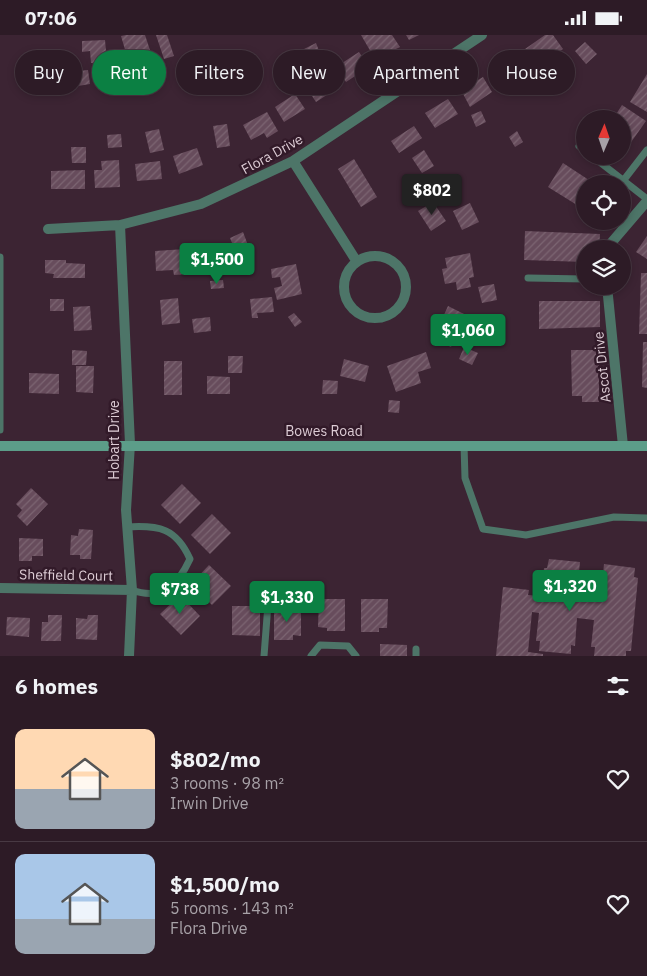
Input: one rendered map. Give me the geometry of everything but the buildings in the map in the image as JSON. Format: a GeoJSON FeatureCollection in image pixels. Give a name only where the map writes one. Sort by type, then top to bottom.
{"type":"FeatureCollection","features":[{"type":"Feature","properties":{"kind":"main road","name":"Bowes Road"},"geometry":{"type":"LineString","coordinates":[[0,446],[130,444],[647,446]]}},
{"type":"Feature","properties":{"kind":"street","name":"Flora Drive"},"geometry":{"type":"LineString","coordinates":[[48,229],[120,225],[201,204],[292,161],[482,35]]}},
{"type":"Feature","properties":{"kind":"street"},"geometry":{"type":"LineString","coordinates":[[292,161],[357,262]]}},
{"type":"Feature","properties":{"kind":"street"},"geometry":{"type":"LineString","coordinates":[[614,240],[647,200]]}},
{"type":"Feature","properties":{"kind":"street","name":"Hobart Drive"},"geometry":{"type":"LineString","coordinates":[[120,225],[130,444],[126,510],[132,590],[129,656]]}},
{"type":"Feature","properties":{"kind":"street"},"geometry":{"type":"LineString","coordinates":[[379,257],[386,258],[398,267],[405,280],[405,295],[398,308],[392,313],[386,316],[371,318],[364,316],[351,307],[344,287],[347,273],[357,262],[364,258],[379,257]]}},
{"type":"Feature","properties":{"kind":"street","name":"Ascot Drive"},"geometry":{"type":"LineString","coordinates":[[609,295],[624,446]]}},
{"type":"Feature","properties":{"kind":"street","name":"Sheffield Court"},"geometry":{"type":"LineString","coordinates":[[0,588],[132,590]]}},
{"type":"Feature","properties":{"kind":"lane"},"geometry":{"type":"LineString","coordinates":[[628,175],[647,150]]}},
{"type":"Feature","properties":{"kind":"lane"},"geometry":{"type":"LineString","coordinates":[[603,165],[616,175]]}},
{"type":"Feature","properties":{"kind":"lane"},"geometry":{"type":"LineString","coordinates":[[631,187],[647,200]]}},
{"type":"Feature","properties":{"kind":"lane"},"geometry":{"type":"LineString","coordinates":[[0,257],[0,430]]}},
{"type":"Feature","properties":{"kind":"lane"},"geometry":{"type":"LineString","coordinates":[[528,278],[576,279]]}},
{"type":"Feature","properties":{"kind":"lane"},"geometry":{"type":"LineString","coordinates":[[464,445],[465,478],[483,529],[526,535],[614,517],[647,518]]}},
{"type":"Feature","properties":{"kind":"lane"},"geometry":{"type":"LineString","coordinates":[[127,527],[151,525],[168,531],[184,546],[190,559],[181,577],[168,589],[155,594],[143,594],[132,590]]}},
{"type":"Feature","properties":{"kind":"lane"},"geometry":{"type":"LineString","coordinates":[[264,656],[268,604]]}},
{"type":"Feature","properties":{"kind":"lane"},"geometry":{"type":"LineString","coordinates":[[311,656],[320,645],[348,646],[356,656]]}}]}
